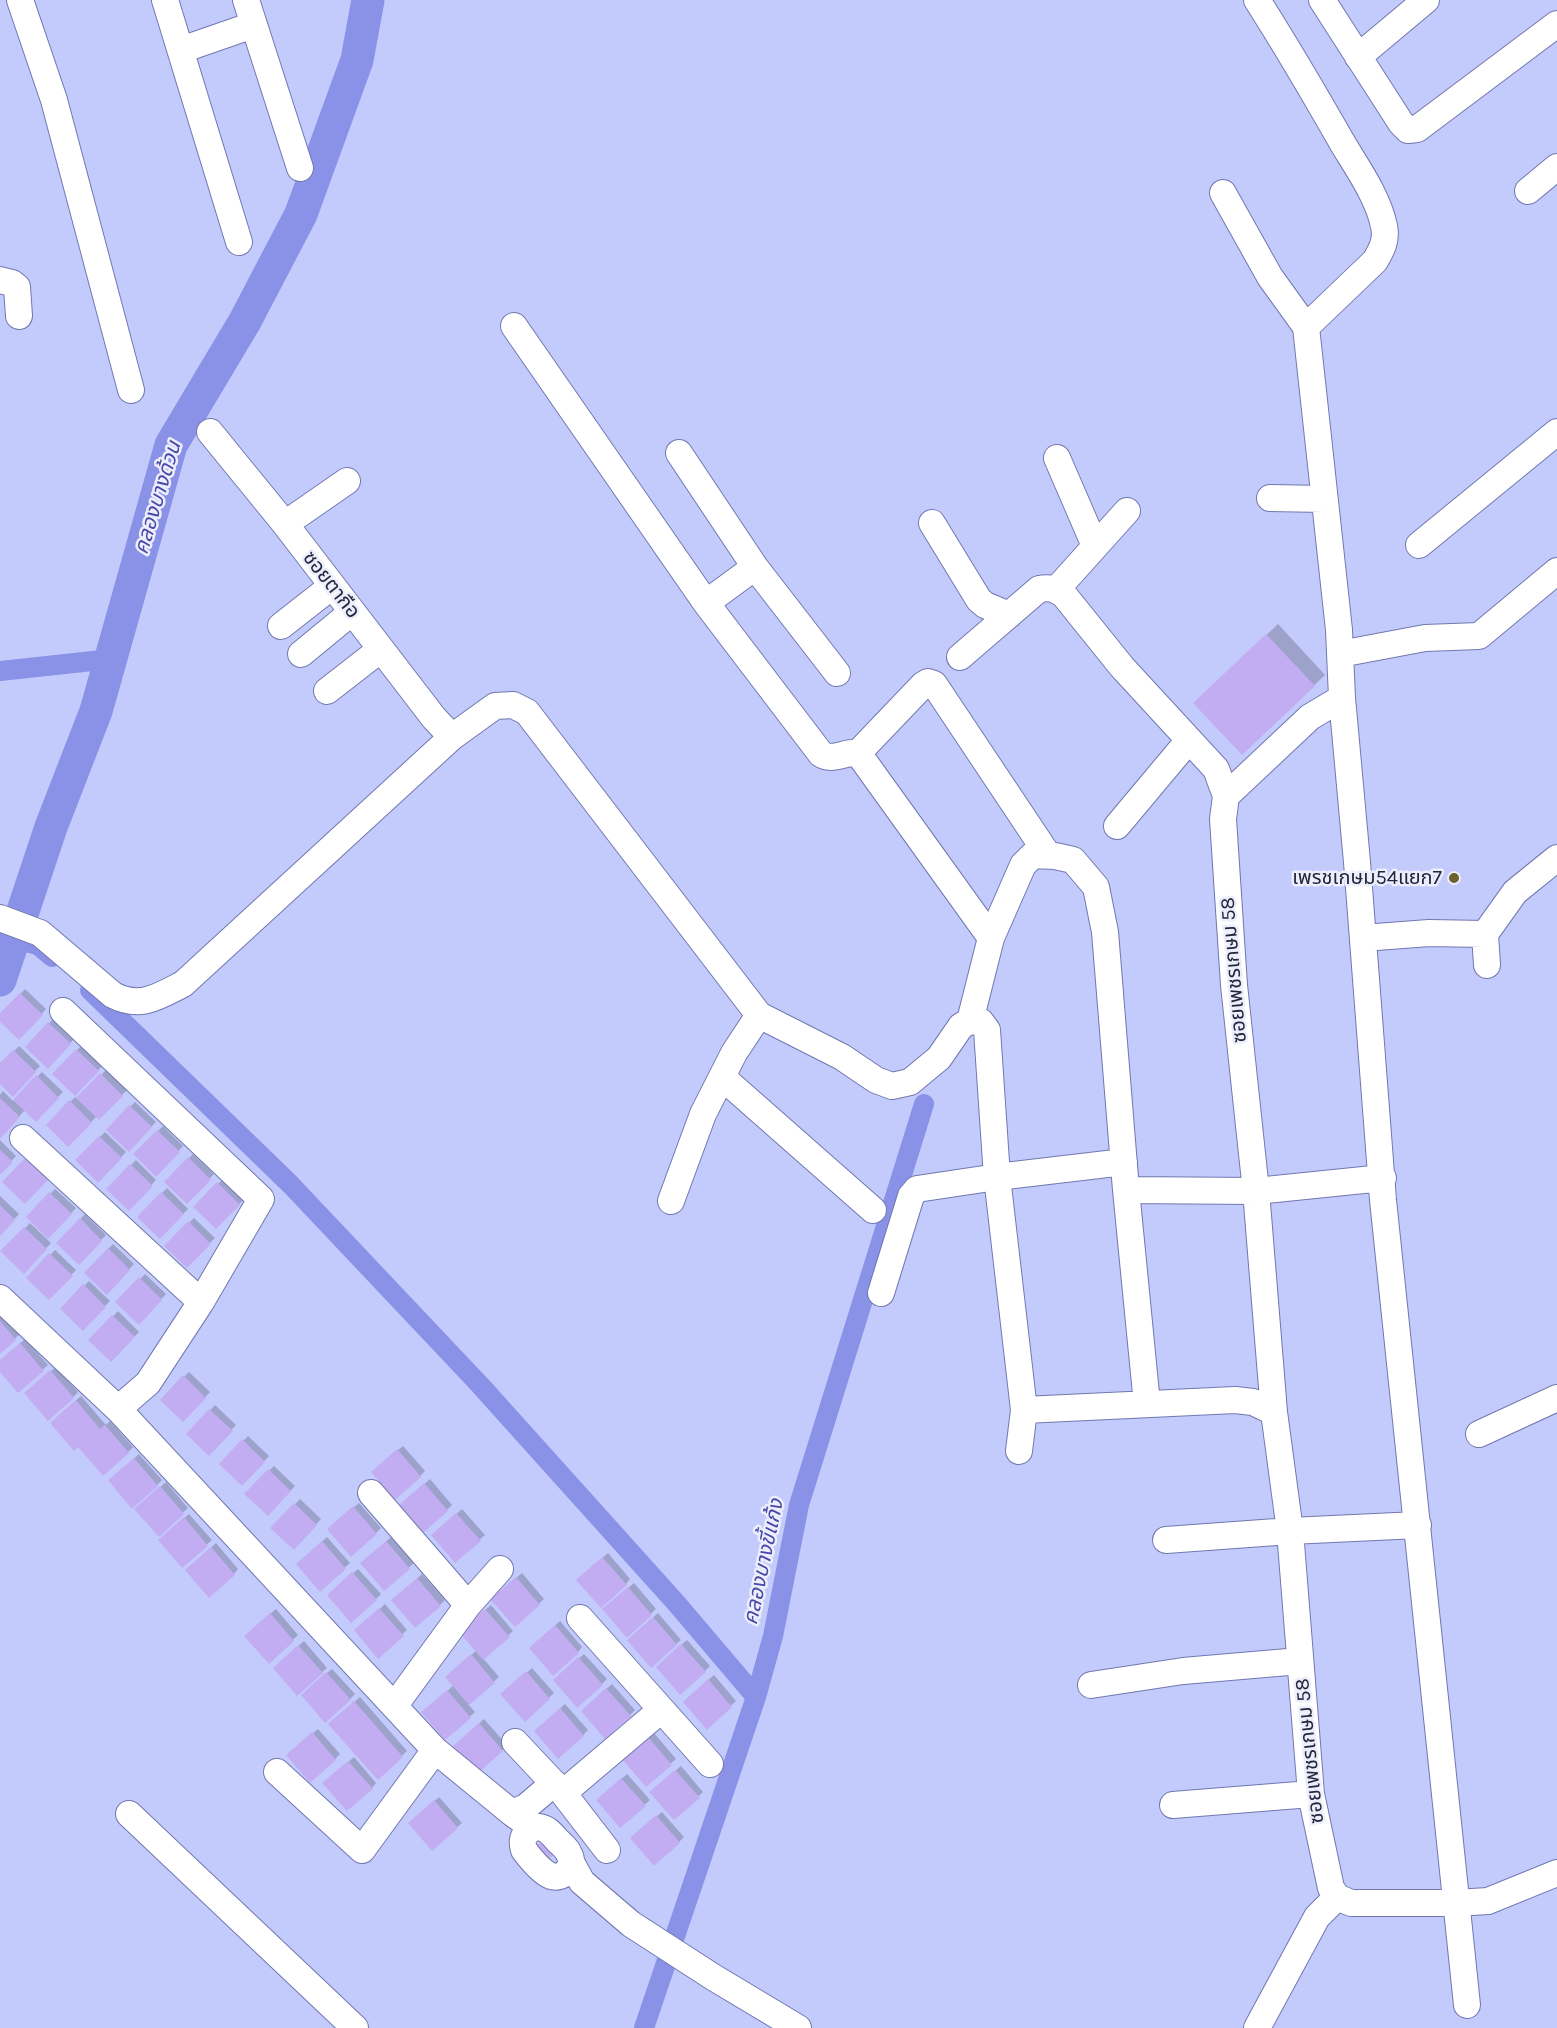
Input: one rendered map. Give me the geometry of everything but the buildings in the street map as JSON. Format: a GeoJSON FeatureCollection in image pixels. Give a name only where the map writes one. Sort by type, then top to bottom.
{"type":"FeatureCollection","features":[{"type":"Feature","properties":{"kind":"street"},"geometry":{"type":"LineString","coordinates":[[20,0],[54,99],[131,390]]}},
{"type":"Feature","properties":{"kind":"street"},"geometry":{"type":"LineString","coordinates":[[165,0],[239,242]]}},
{"type":"Feature","properties":{"kind":"street"},"geometry":{"type":"LineString","coordinates":[[246,0],[300,168]]}},
{"type":"Feature","properties":{"kind":"street"},"geometry":{"type":"LineString","coordinates":[[1257,0],[1365,180],[1385,228],[1386,237],[1383,249],[1375,261],[1306,327]]}},
{"type":"Feature","properties":{"kind":"street"},"geometry":{"type":"LineString","coordinates":[[1322,0],[1401,123],[1408,130],[1417,129],[1557,24]]}},
{"type":"Feature","properties":{"kind":"street"},"geometry":{"type":"LineString","coordinates":[[1358,57],[1426,0]]}},
{"type":"Feature","properties":{"kind":"street"},"geometry":{"type":"LineString","coordinates":[[181,50],[253,25]]}},
{"type":"Feature","properties":{"kind":"street"},"geometry":{"type":"LineString","coordinates":[[1528,191],[1557,167]]}},
{"type":"Feature","properties":{"kind":"street"},"geometry":{"type":"LineString","coordinates":[[1223,193],[1270,277],[1306,327],[1339,630],[1342,698],[1387,1236],[1467,2005]]}},
{"type":"Feature","properties":{"kind":"street"},"geometry":{"type":"LineString","coordinates":[[0,280],[17,287],[19,316]]}},
{"type":"Feature","properties":{"kind":"street"},"geometry":{"type":"LineString","coordinates":[[514,326],[706,603],[821,754],[832,757],[851,752],[858,753],[991,938]]}},
{"type":"Feature","properties":{"kind":"street","name":"ซอยตากือ"},"geometry":{"type":"LineString","coordinates":[[210,432],[285,524],[434,718],[452,737]]}},
{"type":"Feature","properties":{"kind":"street"},"geometry":{"type":"LineString","coordinates":[[1419,546],[1557,432]]}},
{"type":"Feature","properties":{"kind":"street"},"geometry":{"type":"LineString","coordinates":[[679,453],[754,567],[837,673]]}},
{"type":"Feature","properties":{"kind":"street"},"geometry":{"type":"LineString","coordinates":[[1057,458],[1095,546]]}},
{"type":"Feature","properties":{"kind":"street"},"geometry":{"type":"LineString","coordinates":[[285,524],[347,481]]}},
{"type":"Feature","properties":{"kind":"street"},"geometry":{"type":"LineString","coordinates":[[1270,498],[1324,499]]}},
{"type":"Feature","properties":{"kind":"street"},"geometry":{"type":"LineString","coordinates":[[960,657],[1039,589],[1047,587],[1056,590],[1127,511]]}},
{"type":"Feature","properties":{"kind":"street"},"geometry":{"type":"LineString","coordinates":[[932,524],[979,600],[1009,615]]}},
{"type":"Feature","properties":{"kind":"street"},"geometry":{"type":"LineString","coordinates":[[706,603],[754,567]]}},
{"type":"Feature","properties":{"kind":"street"},"geometry":{"type":"LineString","coordinates":[[1340,654],[1425,638],[1479,636],[1557,571]]}},
{"type":"Feature","properties":{"kind":"street"},"geometry":{"type":"LineString","coordinates":[[281,626],[332,586]]}},
{"type":"Feature","properties":{"kind":"street","name":"ซอยเพชรเกษม 58"},"geometry":{"type":"LineString","coordinates":[[1056,590],[1064,595],[1122,668],[1216,769],[1226,796],[1223,819],[1234,985],[1256,1191],[1274,1412],[1290,1530],[1311,1794],[1331,1888],[1337,1897]]}},
{"type":"Feature","properties":{"kind":"street"},"geometry":{"type":"LineString","coordinates":[[301,654],[352,612]]}},
{"type":"Feature","properties":{"kind":"street"},"geometry":{"type":"LineString","coordinates":[[327,691],[381,649]]}},
{"type":"Feature","properties":{"kind":"street"},"geometry":{"type":"LineString","coordinates":[[858,753],[923,685],[928,682],[934,684],[1048,855]]}},
{"type":"Feature","properties":{"kind":"street"},"geometry":{"type":"LineString","coordinates":[[1226,796],[1310,717],[1342,698]]}},
{"type":"Feature","properties":{"kind":"street"},"geometry":{"type":"LineString","coordinates":[[0,918],[40,933],[112,995],[125,1001],[140,1002],[158,997],[183,984],[452,737],[495,706],[513,705],[527,712],[759,1015],[842,1057],[876,1080],[892,1086],[910,1082],[939,1058],[961,1026],[970,1021],[981,1022],[987,1030],[997,1177],[1024,1410],[1019,1450]]}},
{"type":"Feature","properties":{"kind":"street"},"geometry":{"type":"LineString","coordinates":[[1117,826],[1189,740]]}},
{"type":"Feature","properties":{"kind":"street"},"geometry":{"type":"LineString","coordinates":[[970,1021],[991,938],[1023,865],[1034,855],[1073,860],[1096,887],[1104,932],[1126,1190],[1148,1404]]}},
{"type":"Feature","properties":{"kind":"street"},"geometry":{"type":"LineString","coordinates":[[1487,965],[1485,934],[1515,892],[1557,858]]}},
{"type":"Feature","properties":{"kind":"street"},"geometry":{"type":"LineString","coordinates":[[1363,938],[1429,933],[1485,934]]}},
{"type":"Feature","properties":{"kind":"street"},"geometry":{"type":"LineString","coordinates":[[63,1011],[261,1199],[201,1302],[148,1383],[118,1409]]}},
{"type":"Feature","properties":{"kind":"street"},"geometry":{"type":"LineString","coordinates":[[671,1201],[703,1114],[734,1053],[759,1015]]}},
{"type":"Feature","properties":{"kind":"street"},"geometry":{"type":"LineString","coordinates":[[722,1077],[873,1210]]}},
{"type":"Feature","properties":{"kind":"street"},"geometry":{"type":"LineString","coordinates":[[23,1138],[201,1302]]}},
{"type":"Feature","properties":{"kind":"street"},"geometry":{"type":"LineString","coordinates":[[881,1293],[911,1196],[917,1189],[1124,1162]]}},
{"type":"Feature","properties":{"kind":"street"},"geometry":{"type":"LineString","coordinates":[[1126,1190],[1256,1191],[1383,1178]]}},
{"type":"Feature","properties":{"kind":"street"},"geometry":{"type":"LineString","coordinates":[[0,1298],[118,1409],[435,1750],[521,1824],[544,1828],[569,1852],[570,1874],[632,1924],[713,1977],[798,2028]]}},
{"type":"Feature","properties":{"kind":"street"},"geometry":{"type":"LineString","coordinates":[[1479,1434],[1557,1398]]}},
{"type":"Feature","properties":{"kind":"street"},"geometry":{"type":"LineString","coordinates":[[1024,1410],[1235,1400],[1253,1402],[1274,1412]]}},
{"type":"Feature","properties":{"kind":"street"},"geometry":{"type":"LineString","coordinates":[[371,1493],[468,1605]]}},
{"type":"Feature","properties":{"kind":"street"},"geometry":{"type":"LineString","coordinates":[[1166,1540],[1290,1530],[1418,1525]]}},
{"type":"Feature","properties":{"kind":"street"},"geometry":{"type":"LineString","coordinates":[[395,1705],[468,1605],[500,1569]]}},
{"type":"Feature","properties":{"kind":"street"},"geometry":{"type":"LineString","coordinates":[[580,1618],[710,1764]]}},
{"type":"Feature","properties":{"kind":"street"},"geometry":{"type":"LineString","coordinates":[[1091,1685],[1183,1671],[1300,1660]]}},
{"type":"Feature","properties":{"kind":"street"},"geometry":{"type":"LineString","coordinates":[[521,1824],[526,1807],[558,1788],[661,1710]]}},
{"type":"Feature","properties":{"kind":"street"},"geometry":{"type":"LineString","coordinates":[[515,1742],[558,1788],[607,1850]]}},
{"type":"Feature","properties":{"kind":"street"},"geometry":{"type":"LineString","coordinates":[[277,1772],[362,1850],[435,1750]]}},
{"type":"Feature","properties":{"kind":"street"},"geometry":{"type":"LineString","coordinates":[[1173,1806],[1311,1794]]}},
{"type":"Feature","properties":{"kind":"street"},"geometry":{"type":"LineString","coordinates":[[129,1814],[356,2028]]}},
{"type":"Feature","properties":{"kind":"street"},"geometry":{"type":"LineString","coordinates":[[1257,2028],[1317,1917],[1337,1897],[1351,1903],[1488,1901],[1557,1873]]}},
{"type":"Feature","properties":{"kind":"waterway","name":"คลองบางด้วน"},"geometry":{"type":"LineString","coordinates":[[0,980],[51,827],[96,711],[171,445],[245,321],[301,214],[357,60],[368,0]]}},
{"type":"Feature","properties":{"kind":"waterway"},"geometry":{"type":"LineString","coordinates":[[0,671],[111,659]]}},
{"type":"Feature","properties":{"kind":"waterway"},"geometry":{"type":"LineString","coordinates":[[14,939],[38,945],[52,957]]}},
{"type":"Feature","properties":{"kind":"waterway"},"geometry":{"type":"LineString","coordinates":[[90,990],[291,1185],[480,1385],[677,1604],[756,1697]]}},
{"type":"Feature","properties":{"kind":"waterway","name":"คลองบางขี้แก้ง"},"geometry":{"type":"LineString","coordinates":[[644,2028],[756,1697],[773,1636],[799,1505],[924,1104]]}},
{"type":"Feature","properties":{"kind":"place","name":"เพรชเกษม54แยก7"},"geometry":{"type":"Point","coordinates":[1454,878]}}]}
